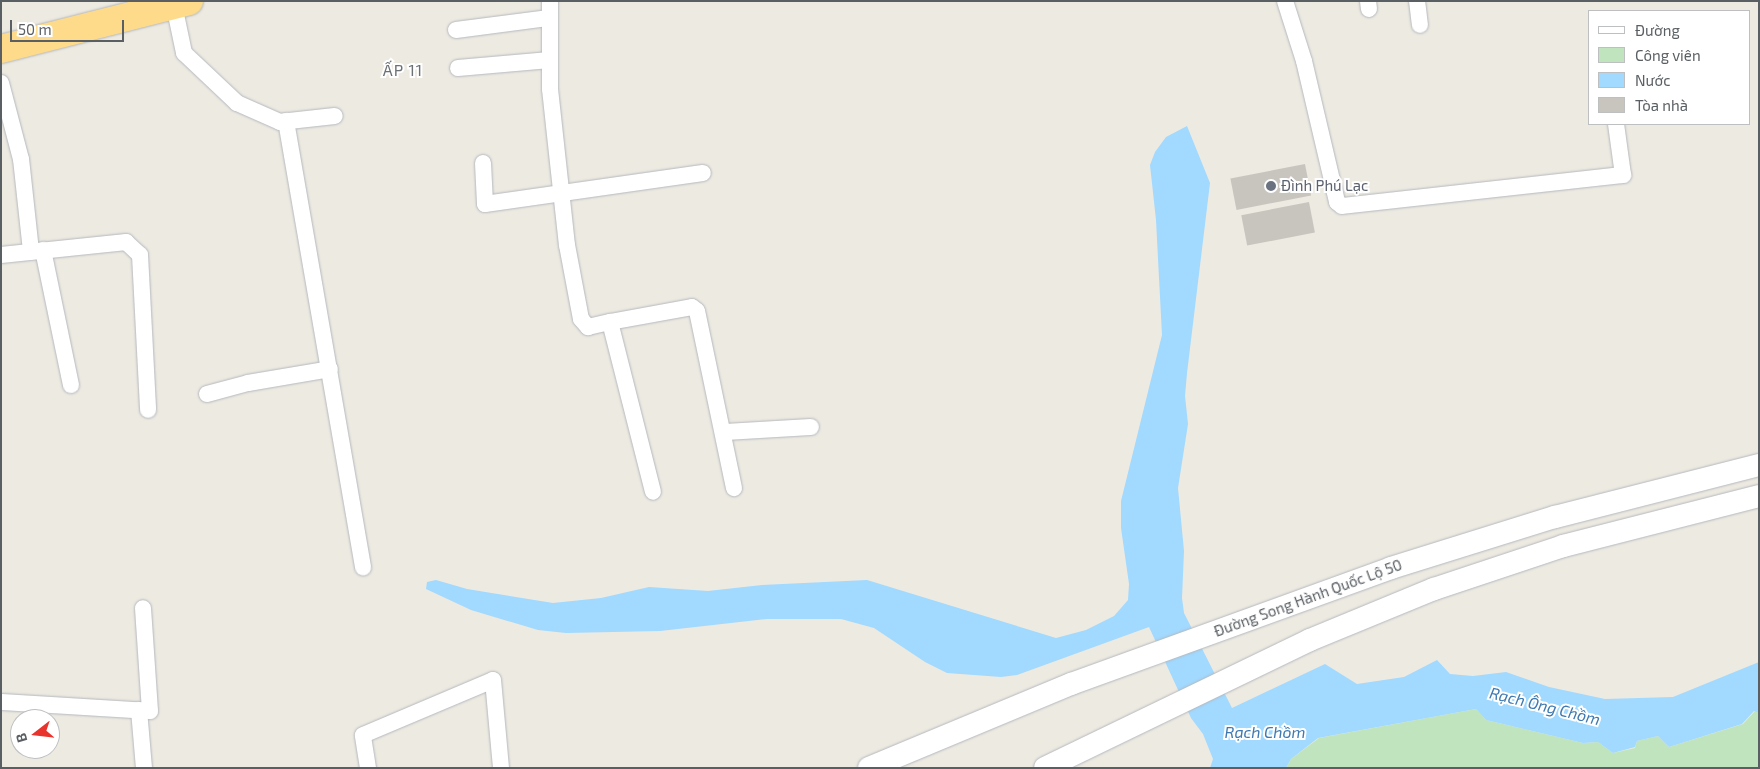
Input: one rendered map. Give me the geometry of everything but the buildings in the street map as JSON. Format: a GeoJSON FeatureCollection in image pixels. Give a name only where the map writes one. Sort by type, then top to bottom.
{"type":"FeatureCollection","features":[{"type":"Feature","properties":{"kind":"highway"},"geometry":{"type":"LineString","coordinates":[[1,49],[181,3]]}},
{"type":"Feature","properties":{"kind":"main road","name":"Đường Song Hành Quốc Lộ 50"},"geometry":{"type":"LineString","coordinates":[[869,768],[1000,712],[1146,656],[1500,533],[1759,465]]}},
{"type":"Feature","properties":{"kind":"main road"},"geometry":{"type":"LineString","coordinates":[[1045,768],[1351,622],[1476,574],[1563,546],[1759,496]]}},
{"type":"Feature","properties":{"kind":"street"},"geometry":{"type":"LineString","coordinates":[[550,1],[550,60],[567,246],[581,319],[588,326],[692,307],[697,311],[725,432],[734,488]]}},
{"type":"Feature","properties":{"kind":"street"},"geometry":{"type":"LineString","coordinates":[[1285,1],[1304,61],[1337,202],[1342,206],[1623,175],[1616,125]]}},
{"type":"Feature","properties":{"kind":"street"},"geometry":{"type":"LineString","coordinates":[[1417,1],[1420,25]]}},
{"type":"Feature","properties":{"kind":"street"},"geometry":{"type":"LineString","coordinates":[[181,3],[184,53],[237,103],[280,122],[335,116]]}},
{"type":"Feature","properties":{"kind":"street"},"geometry":{"type":"LineString","coordinates":[[456,30],[550,18]]}},
{"type":"Feature","properties":{"kind":"street"},"geometry":{"type":"LineString","coordinates":[[458,68],[550,60]]}},
{"type":"Feature","properties":{"kind":"street"},"geometry":{"type":"LineString","coordinates":[[1,83],[20,151],[37,250],[70,384]]}},
{"type":"Feature","properties":{"kind":"street"},"geometry":{"type":"LineString","coordinates":[[286,121],[363,567]]}},
{"type":"Feature","properties":{"kind":"street"},"geometry":{"type":"LineString","coordinates":[[483,163],[485,204],[703,173]]}},
{"type":"Feature","properties":{"kind":"street"},"geometry":{"type":"LineString","coordinates":[[1,254],[126,242],[140,255],[148,410]]}},
{"type":"Feature","properties":{"kind":"street"},"geometry":{"type":"LineString","coordinates":[[610,322],[653,492]]}},
{"type":"Feature","properties":{"kind":"street"},"geometry":{"type":"LineString","coordinates":[[207,394],[248,383],[330,369]]}},
{"type":"Feature","properties":{"kind":"street"},"geometry":{"type":"LineString","coordinates":[[725,432],[811,426]]}},
{"type":"Feature","properties":{"kind":"street"},"geometry":{"type":"LineString","coordinates":[[1,702],[150,711],[143,608]]}},
{"type":"Feature","properties":{"kind":"street"},"geometry":{"type":"LineString","coordinates":[[368,768],[363,734],[493,680],[502,768]]}},
{"type":"Feature","properties":{"kind":"street"},"geometry":{"type":"LineString","coordinates":[[139,710],[144,768]]}},
{"type":"Feature","properties":{"kind":"green space"},"geometry":{"type":"Polygon","coordinates":[[[1476,709],[1486,720],[1583,743],[1598,742],[1613,753],[1635,748],[1637,741],[1658,736],[1669,747],[1743,724],[1755,711],[1759,713],[1759,768],[1286,768],[1291,759],[1319,738],[1476,709]]]}},
{"type":"Feature","properties":{"kind":"water","name":"Rạch Chồm"},"geometry":{"type":"Polygon","coordinates":[[[1187,126],[1210,183],[1187,373],[1185,396],[1188,424],[1178,488],[1184,551],[1182,598],[1184,613],[1232,708],[1325,664],[1357,684],[1404,677],[1437,660],[1450,674],[1473,676],[1506,672],[1549,687],[1605,699],[1673,697],[1759,662],[1759,713],[1754,711],[1742,724],[1669,747],[1658,736],[1637,741],[1635,747],[1613,753],[1598,742],[1583,743],[1486,720],[1476,709],[1318,738],[1291,759],[1286,768],[1210,768],[1213,759],[1203,734],[1191,718],[1149,627],[1017,675],[1001,677],[947,673],[925,662],[874,628],[841,619],[767,619],[660,631],[566,633],[538,630],[471,610],[426,589],[427,582],[436,580],[467,589],[553,603],[601,598],[649,587],[708,591],[762,585],[867,580],[1056,638],[1086,630],[1114,616],[1128,600],[1129,584],[1121,528],[1121,501],[1162,335],[1156,220],[1150,165],[1155,152],[1166,137],[1187,126]]]}},
{"type":"Feature","properties":{"kind":"place","name":"Đình Phú Lạc"},"geometry":{"type":"Point","coordinates":[1271,186]}},
{"type":"Feature","properties":{"kind":"district","name":"ẤP 11"},"geometry":{"type":"Point","coordinates":[403,70]}},
{"type":"Feature","properties":{"kind":"water label","name":"Rạch Ông Chồm"},"geometry":{"type":"Point","coordinates":[1545,706]}}]}
